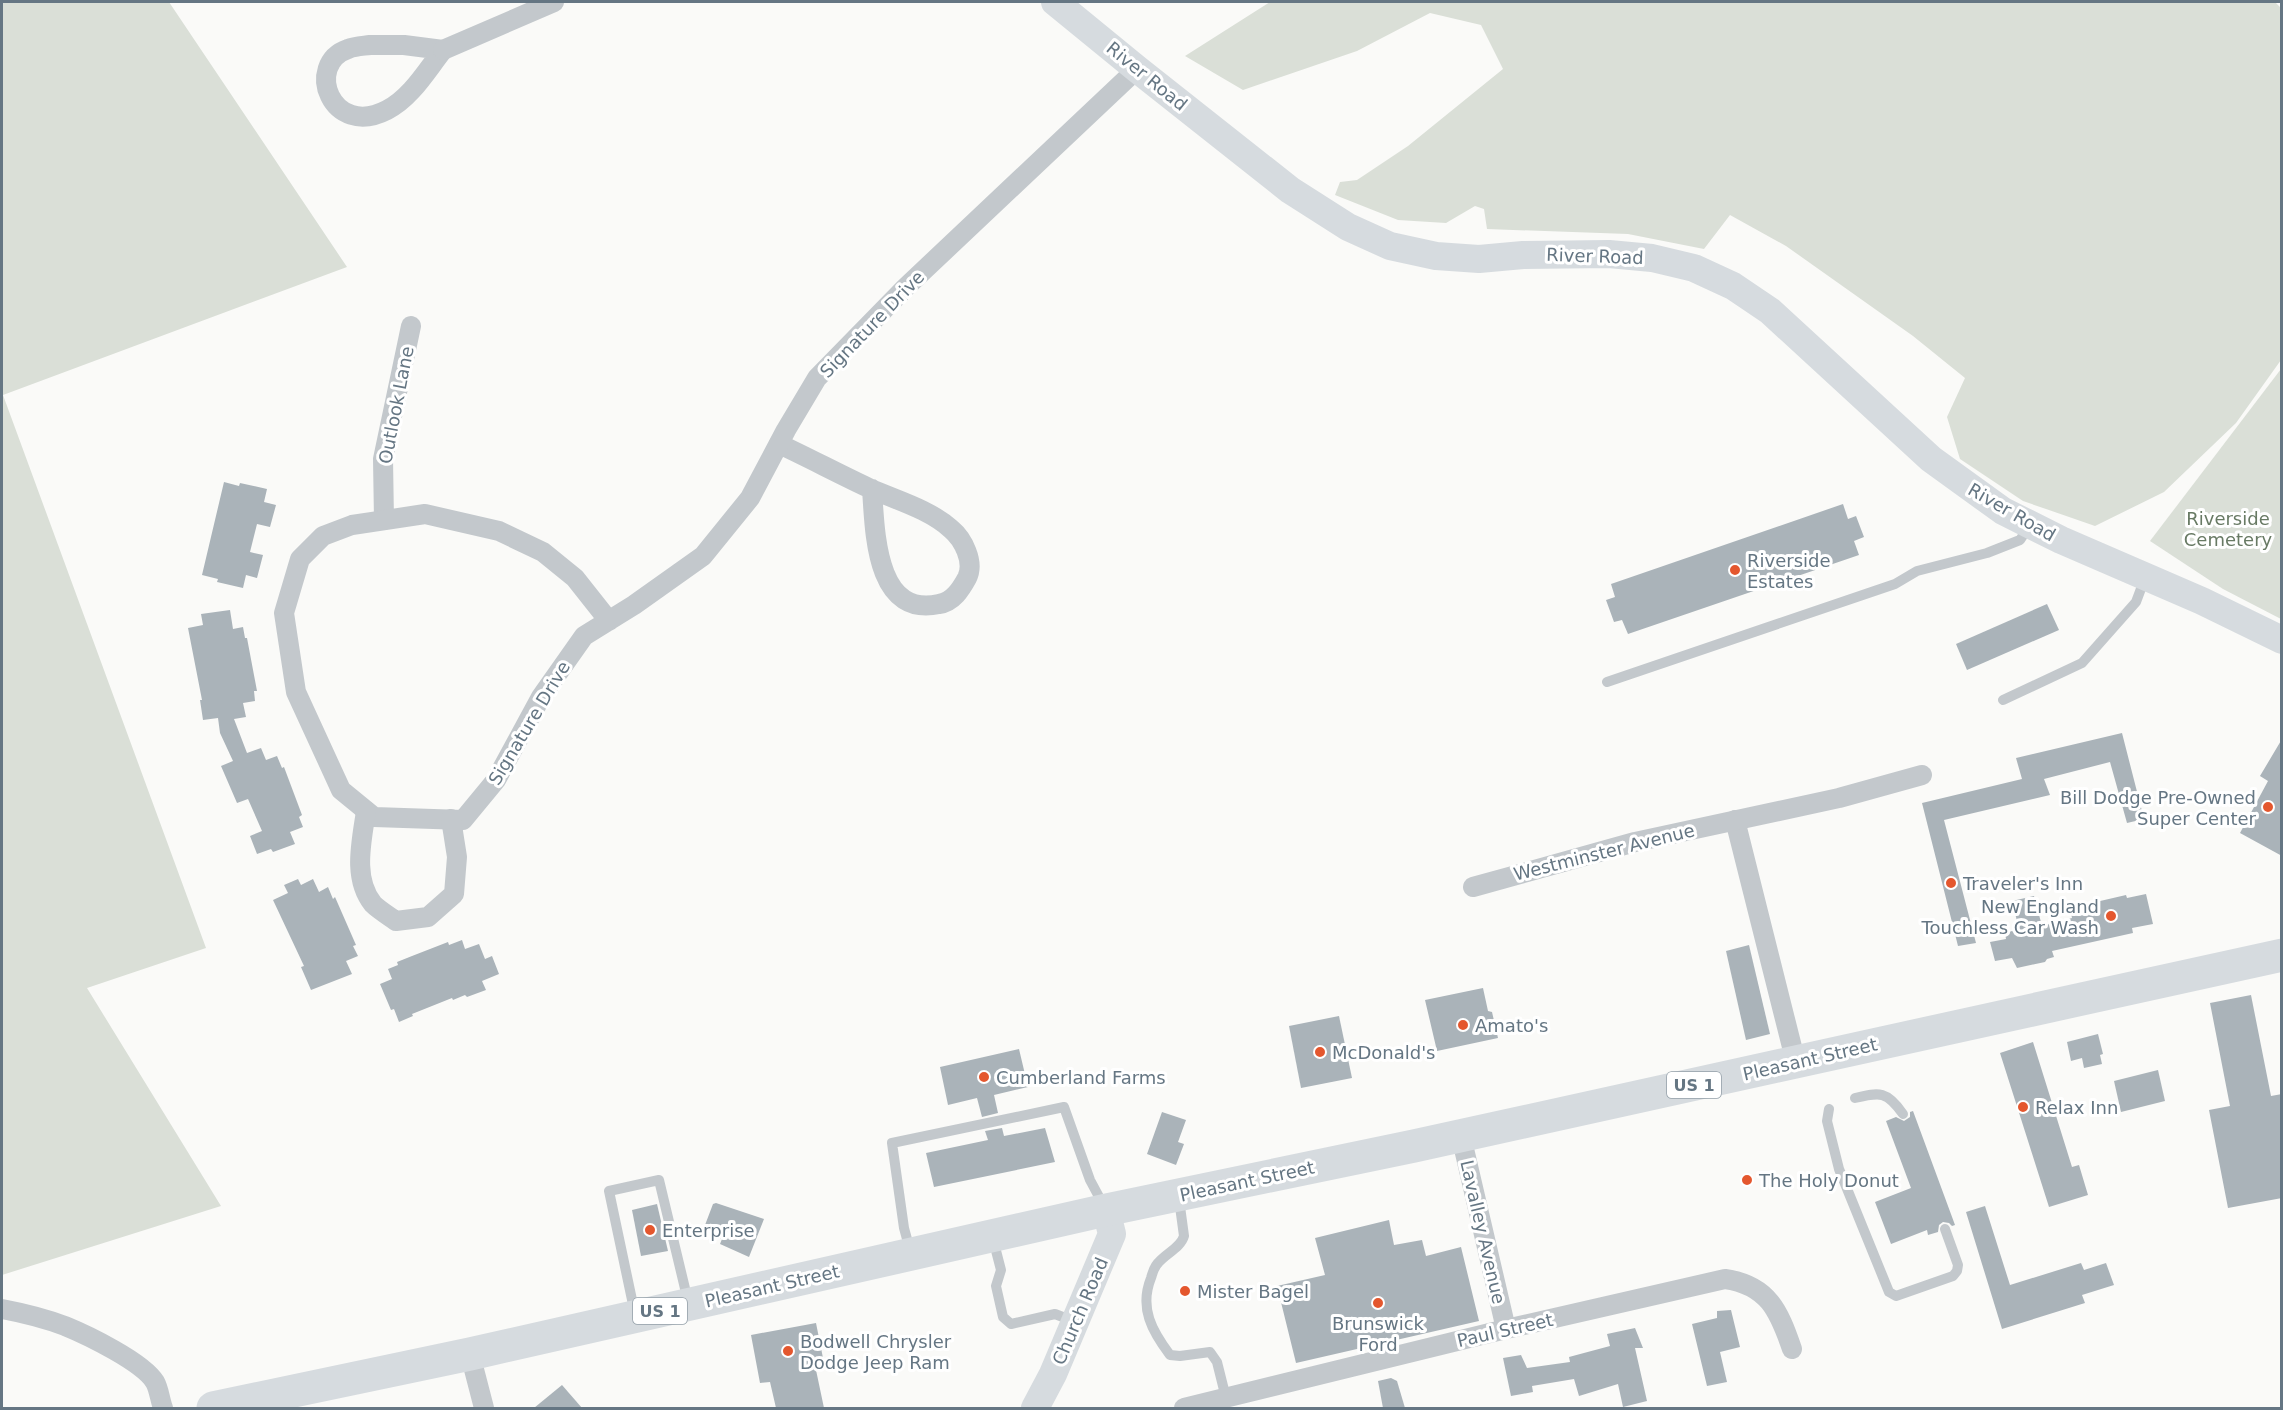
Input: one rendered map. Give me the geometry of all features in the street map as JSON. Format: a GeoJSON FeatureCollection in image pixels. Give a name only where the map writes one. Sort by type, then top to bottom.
{"type":"FeatureCollection","features":[{"type":"Feature","properties":{"kind":"highway","name":"Pleasant Street"},"geometry":{"type":"LineString","coordinates":[[213,1408],[470,1354],[1106,1210],[1461,1136],[2282,956]]}},
{"type":"Feature","properties":{"kind":"street"},"geometry":{"type":"LineString","coordinates":[[443,50],[404,45],[370,45],[346,49],[335,58],[328,71],[326,85],[330,99],[341,110],[354,116],[370,117],[389,109],[407,95],[443,50],[554,2]]}},
{"type":"Feature","properties":{"kind":"street","name":"River Road"},"geometry":{"type":"LineString","coordinates":[[1055,2],[1304,199],[1348,227],[1390,246],[1436,256],[1479,259],[1564,253],[1609,254],[1652,258],[1694,268],[1733,286],[1770,311],[1931,459],[2003,511],[2202,601],[2282,640]]}},
{"type":"Feature","properties":{"kind":"street","name":"Signature Drive"},"geometry":{"type":"LineString","coordinates":[[452,819],[463,820],[496,780],[541,697],[584,636],[703,556],[750,498],[817,378],[905,288],[1137,69]]}},
{"type":"Feature","properties":{"kind":"street","name":"Outlook Lane"},"geometry":{"type":"LineString","coordinates":[[384,520],[383,459],[411,326]]}},
{"type":"Feature","properties":{"kind":"street"},"geometry":{"type":"LineString","coordinates":[[779,444],[931,515],[950,527],[961,539],[967,554],[969,573],[961,591],[944,603],[925,607],[900,598],[886,578],[876,549],[872,489]]}},
{"type":"Feature","properties":{"kind":"street"},"geometry":{"type":"LineString","coordinates":[[366,811],[360,852],[363,886],[374,904],[396,921],[428,917],[454,894],[457,857],[452,819],[374,817],[366,811],[341,790],[296,692],[284,613],[300,559],[323,536],[352,525],[425,514],[499,531],[543,552],[575,578],[609,621]]}},
{"type":"Feature","properties":{"kind":"street","name":"Westminster Avenue"},"geometry":{"type":"LineString","coordinates":[[1473,887],[1635,842],[1839,798],[1922,775]]}},
{"type":"Feature","properties":{"kind":"street"},"geometry":{"type":"LineString","coordinates":[[1735,820],[1796,1063]]}},
{"type":"Feature","properties":{"kind":"street","name":"Lavalley Avenue"},"geometry":{"type":"LineString","coordinates":[[1461,1136],[1506,1329]]}},
{"type":"Feature","properties":{"kind":"street","name":"Church Road"},"geometry":{"type":"LineString","coordinates":[[1035,1408],[1053,1374],[1112,1234],[1106,1210]]}},
{"type":"Feature","properties":{"kind":"street","name":"Paul Street"},"geometry":{"type":"LineString","coordinates":[[1184,1408],[1506,1329],[1725,1279],[1741,1281],[1758,1289],[1772,1303],[1784,1324],[1792,1349]]}},
{"type":"Feature","properties":{"kind":"street"},"geometry":{"type":"LineString","coordinates":[[2,1309],[33,1315],[64,1326],[133,1362],[145,1370],[156,1384],[163,1408]]}},
{"type":"Feature","properties":{"kind":"street"},"geometry":{"type":"LineString","coordinates":[[470,1354],[484,1408]]}},
{"type":"Feature","properties":{"kind":"lane"},"geometry":{"type":"LineString","coordinates":[[1607,682],[1895,584],[1917,570],[1998,549],[2020,540],[2030,525]]}},
{"type":"Feature","properties":{"kind":"lane"},"geometry":{"type":"LineString","coordinates":[[2003,700],[2082,663],[2136,602],[2146,577]]}},
{"type":"Feature","properties":{"kind":"lane"},"geometry":{"type":"LineString","coordinates":[[1855,1098],[1877,1093],[1887,1095],[1903,1114]]}},
{"type":"Feature","properties":{"kind":"lane"},"geometry":{"type":"LineString","coordinates":[[911,1254],[904,1228],[892,1143],[1064,1107],[1090,1180],[1106,1210]]}},
{"type":"Feature","properties":{"kind":"lane"},"geometry":{"type":"LineString","coordinates":[[1829,1108],[1827,1121],[1839,1169],[1889,1293],[1896,1296],[1953,1276],[1957,1271],[1954,1251],[1945,1229]]}},
{"type":"Feature","properties":{"kind":"lane"},"geometry":{"type":"LineString","coordinates":[[636,1316],[609,1191],[659,1180],[688,1305]]}},
{"type":"Feature","properties":{"kind":"lane"},"geometry":{"type":"LineString","coordinates":[[1179,1195],[1184,1236],[1177,1246],[1156,1265],[1148,1286],[1145,1304],[1150,1324],[1170,1355],[1210,1352],[1216,1362],[1226,1398]]}},
{"type":"Feature","properties":{"kind":"lane"},"geometry":{"type":"LineString","coordinates":[[992,1236],[1001,1270],[996,1286],[1003,1317],[1011,1324],[1055,1314],[1076,1322]]}},
{"type":"Feature","properties":{"kind":"green space"},"geometry":{"type":"Polygon","coordinates":[[[2,2],[169,2],[347,267],[3,395],[206,948],[87,988],[221,1206],[2,1275],[2,2]]]}},
{"type":"Feature","properties":{"kind":"green space"},"geometry":{"type":"Polygon","coordinates":[[[1270,2],[2275,2],[2282,9],[2281,360],[2236,423],[2164,492],[2095,526],[2023,501],[1960,459],[1947,417],[1965,378],[1913,336],[1786,246],[1730,215],[1704,249],[1628,234],[1487,229],[1484,209],[1475,206],[1446,223],[1398,220],[1335,195],[1340,182],[1357,180],[1408,146],[1503,69],[1481,25],[1430,13],[1357,51],[1243,90],[1185,56],[1270,2]]]}},
{"type":"Feature","properties":{"kind":"green space","name":"Riverside Cemetery"},"geometry":{"type":"Polygon","coordinates":[[[2281,369],[2281,619],[2223,589],[2150,541],[2281,369]]]}},
{"type":"Feature","properties":{"kind":"building"},"geometry":{"type":"Polygon","coordinates":[[[224,482],[267,489],[264,502],[276,505],[270,527],[257,524],[250,552],[263,555],[257,578],[246,575],[243,588],[217,582],[218,579],[202,575],[224,482]]]}},
{"type":"Feature","properties":{"kind":"building","name":"Riverside Estates"},"geometry":{"type":"Polygon","coordinates":[[[1843,504],[1848,519],[1856,516],[1864,537],[1854,541],[1859,555],[1628,634],[1622,620],[1614,622],[1606,600],[1615,597],[1611,584],[1843,504]]]}},
{"type":"Feature","properties":{"kind":"building"},"geometry":{"type":"Polygon","coordinates":[[[2047,604],[2059,630],[1967,670],[1956,644],[2047,604]]]}},
{"type":"Feature","properties":{"kind":"building"},"geometry":{"type":"Polygon","coordinates":[[[230,610],[233,629],[243,627],[245,638],[247,638],[257,691],[254,691],[255,701],[243,703],[246,717],[234,719],[247,753],[261,748],[266,760],[277,756],[282,768],[284,767],[302,815],[299,817],[303,827],[290,832],[295,844],[273,852],[271,849],[257,854],[250,836],[262,831],[248,799],[237,803],[221,766],[233,761],[220,733],[218,718],[203,720],[200,700],[202,700],[188,628],[203,625],[201,614],[230,610]]]}},
{"type":"Feature","properties":{"kind":"building","name":"Traveler's Inn"},"geometry":{"type":"Polygon","coordinates":[[[2122,733],[2144,819],[2127,823],[2110,762],[2044,779],[2050,795],[1944,820],[1976,943],[1958,946],[1922,803],[2022,779],[2016,758],[2122,733]]]}},
{"type":"Feature","properties":{"kind":"building","name":"Bill Dodge Pre-Owned Super Center"},"geometry":{"type":"Polygon","coordinates":[[[2282,739],[2282,856],[2240,833],[2268,781],[2260,776],[2282,739]]]}},
{"type":"Feature","properties":{"kind":"building"},"geometry":{"type":"Polygon","coordinates":[[[298,879],[301,885],[313,879],[319,892],[328,887],[333,899],[335,897],[356,945],[353,946],[358,956],[346,961],[352,974],[311,990],[301,967],[304,966],[273,900],[288,893],[284,885],[298,879]]]}},
{"type":"Feature","properties":{"kind":"building"},"geometry":{"type":"Polygon","coordinates":[[[2146,894],[2153,924],[2132,928],[2133,933],[2052,951],[2054,957],[2045,962],[2017,968],[2012,958],[1995,961],[1990,942],[2006,939],[2005,933],[2019,929],[2012,901],[2034,896],[2042,926],[2072,918],[2070,908],[2126,895],[2127,898],[2146,894]]]}},
{"type":"Feature","properties":{"kind":"building"},"geometry":{"type":"Polygon","coordinates":[[[462,940],[465,949],[479,944],[485,959],[492,956],[499,974],[482,981],[486,990],[467,997],[465,995],[453,1000],[452,998],[412,1014],[413,1016],[399,1022],[380,984],[392,979],[388,969],[398,965],[397,962],[412,956],[448,942],[449,945],[462,940]]]}},
{"type":"Feature","properties":{"kind":"building"},"geometry":{"type":"Polygon","coordinates":[[[1749,945],[1770,1034],[1746,1040],[1726,951],[1749,945]]]}},
{"type":"Feature","properties":{"kind":"building","name":"Amato's"},"geometry":{"type":"Polygon","coordinates":[[[1483,988],[1488,1011],[1492,1012],[1498,1038],[1437,1051],[1425,1000],[1483,988]]]}},
{"type":"Feature","properties":{"kind":"building"},"geometry":{"type":"Polygon","coordinates":[[[2251,995],[2271,1096],[2282,1094],[2282,1198],[2228,1208],[2209,1110],[2230,1106],[2210,1003],[2251,995]]]}},
{"type":"Feature","properties":{"kind":"building","name":"McDonald's"},"geometry":{"type":"Polygon","coordinates":[[[1339,1016],[1352,1078],[1301,1088],[1289,1026],[1339,1016]]]}},
{"type":"Feature","properties":{"kind":"building"},"geometry":{"type":"Polygon","coordinates":[[[2098,1034],[2103,1054],[2100,1055],[2102,1064],[2084,1068],[2082,1058],[2071,1061],[2067,1042],[2098,1034]]]}},
{"type":"Feature","properties":{"kind":"building"},"geometry":{"type":"Polygon","coordinates":[[[2033,1042],[2072,1167],[2079,1165],[2088,1195],[2049,1207],[2000,1053],[2033,1042]]]}},
{"type":"Feature","properties":{"kind":"building","name":"Cumberland Farms"},"geometry":{"type":"Polygon","coordinates":[[[1019,1049],[1028,1087],[994,1095],[998,1113],[982,1117],[977,1098],[948,1105],[940,1067],[1019,1049]]]}},
{"type":"Feature","properties":{"kind":"building"},"geometry":{"type":"Polygon","coordinates":[[[2158,1070],[2165,1101],[2121,1112],[2114,1081],[2158,1070]]]}},
{"type":"Feature","properties":{"kind":"building"},"geometry":{"type":"Polygon","coordinates":[[[1913,1111],[1955,1225],[1943,1222],[1939,1225],[1938,1232],[1928,1235],[1927,1230],[1891,1244],[1875,1202],[1911,1188],[1886,1121],[1896,1117],[1904,1121],[1913,1111]]]}},
{"type":"Feature","properties":{"kind":"building"},"geometry":{"type":"Polygon","coordinates":[[[1162,1112],[1186,1120],[1178,1142],[1184,1144],[1176,1165],[1147,1154],[1162,1112]]]}},
{"type":"Feature","properties":{"kind":"building","name":"Cumberland Farms"},"geometry":{"type":"Polygon","coordinates":[[[1002,1128],[1004,1136],[1045,1128],[1055,1162],[934,1187],[926,1153],[988,1140],[985,1131],[1002,1128]]]}},
{"type":"Feature","properties":{"kind":"building"},"geometry":{"type":"Polygon","coordinates":[[[716,1203],[764,1219],[749,1257],[720,1244],[722,1239],[702,1233],[713,1204],[716,1203]]]}},
{"type":"Feature","properties":{"kind":"building","name":"Enterprise"},"geometry":{"type":"Polygon","coordinates":[[[657,1204],[668,1251],[641,1256],[632,1210],[657,1204]]]}},
{"type":"Feature","properties":{"kind":"building"},"geometry":{"type":"Polygon","coordinates":[[[1985,1206],[2010,1285],[2081,1263],[2084,1270],[2106,1263],[2114,1285],[2082,1295],[2085,1303],[2002,1329],[1966,1212],[1985,1206]]]}},
{"type":"Feature","properties":{"kind":"building","name":"Brunswick Ford"},"geometry":{"type":"Polygon","coordinates":[[[1389,1220],[1394,1245],[1422,1240],[1426,1256],[1461,1247],[1479,1321],[1296,1363],[1277,1286],[1325,1275],[1315,1238],[1389,1220]]]}},
{"type":"Feature","properties":{"kind":"building"},"geometry":{"type":"Polygon","coordinates":[[[1731,1310],[1740,1347],[1720,1352],[1727,1382],[1707,1386],[1692,1324],[1717,1318],[1717,1311],[1731,1310]]]}},
{"type":"Feature","properties":{"kind":"building","name":"Bodwell Chrysler Dodge Jeep Ram"},"geometry":{"type":"Polygon","coordinates":[[[816,1323],[825,1368],[816,1370],[824,1408],[776,1408],[770,1382],[760,1383],[751,1335],[816,1323]]]}},
{"type":"Feature","properties":{"kind":"building"},"geometry":{"type":"Polygon","coordinates":[[[1635,1328],[1643,1348],[1635,1348],[1647,1401],[1623,1407],[1618,1384],[1579,1396],[1574,1379],[1532,1386],[1533,1392],[1511,1396],[1503,1358],[1521,1355],[1527,1368],[1570,1362],[1569,1357],[1610,1346],[1607,1334],[1635,1328]]]}},
{"type":"Feature","properties":{"kind":"building"},"geometry":{"type":"Polygon","coordinates":[[[1391,1378],[1397,1381],[1405,1408],[1383,1408],[1378,1381],[1391,1378]]]}},
{"type":"Feature","properties":{"kind":"building"},"geometry":{"type":"Polygon","coordinates":[[[562,1385],[582,1408],[534,1408],[562,1385]]]}},
{"type":"Feature","properties":{"kind":"place","name":"Riverside Estates"},"geometry":{"type":"Point","coordinates":[1735,570]}},
{"type":"Feature","properties":{"kind":"place","name":"Bill Dodge Pre-Owned Super Center"},"geometry":{"type":"Point","coordinates":[2268,807]}},
{"type":"Feature","properties":{"kind":"place","name":"Traveler's Inn"},"geometry":{"type":"Point","coordinates":[1951,883]}},
{"type":"Feature","properties":{"kind":"place","name":"New England Touchless Car Wash"},"geometry":{"type":"Point","coordinates":[2111,916]}},
{"type":"Feature","properties":{"kind":"place","name":"Amato's"},"geometry":{"type":"Point","coordinates":[1463,1025]}},
{"type":"Feature","properties":{"kind":"place","name":"McDonald's"},"geometry":{"type":"Point","coordinates":[1320,1052]}},
{"type":"Feature","properties":{"kind":"place","name":"Cumberland Farms"},"geometry":{"type":"Point","coordinates":[984,1077]}},
{"type":"Feature","properties":{"kind":"place","name":"Relax Inn"},"geometry":{"type":"Point","coordinates":[2023,1107]}},
{"type":"Feature","properties":{"kind":"place","name":"The Holy Donut"},"geometry":{"type":"Point","coordinates":[1747,1180]}},
{"type":"Feature","properties":{"kind":"place","name":"Enterprise"},"geometry":{"type":"Point","coordinates":[650,1230]}},
{"type":"Feature","properties":{"kind":"place","name":"Mister Bagel"},"geometry":{"type":"Point","coordinates":[1185,1291]}},
{"type":"Feature","properties":{"kind":"place","name":"Brunswick Ford"},"geometry":{"type":"Point","coordinates":[1378,1303]}},
{"type":"Feature","properties":{"kind":"place","name":"Bodwell Chrysler Dodge Jeep Ram"},"geometry":{"type":"Point","coordinates":[788,1351]}}]}
